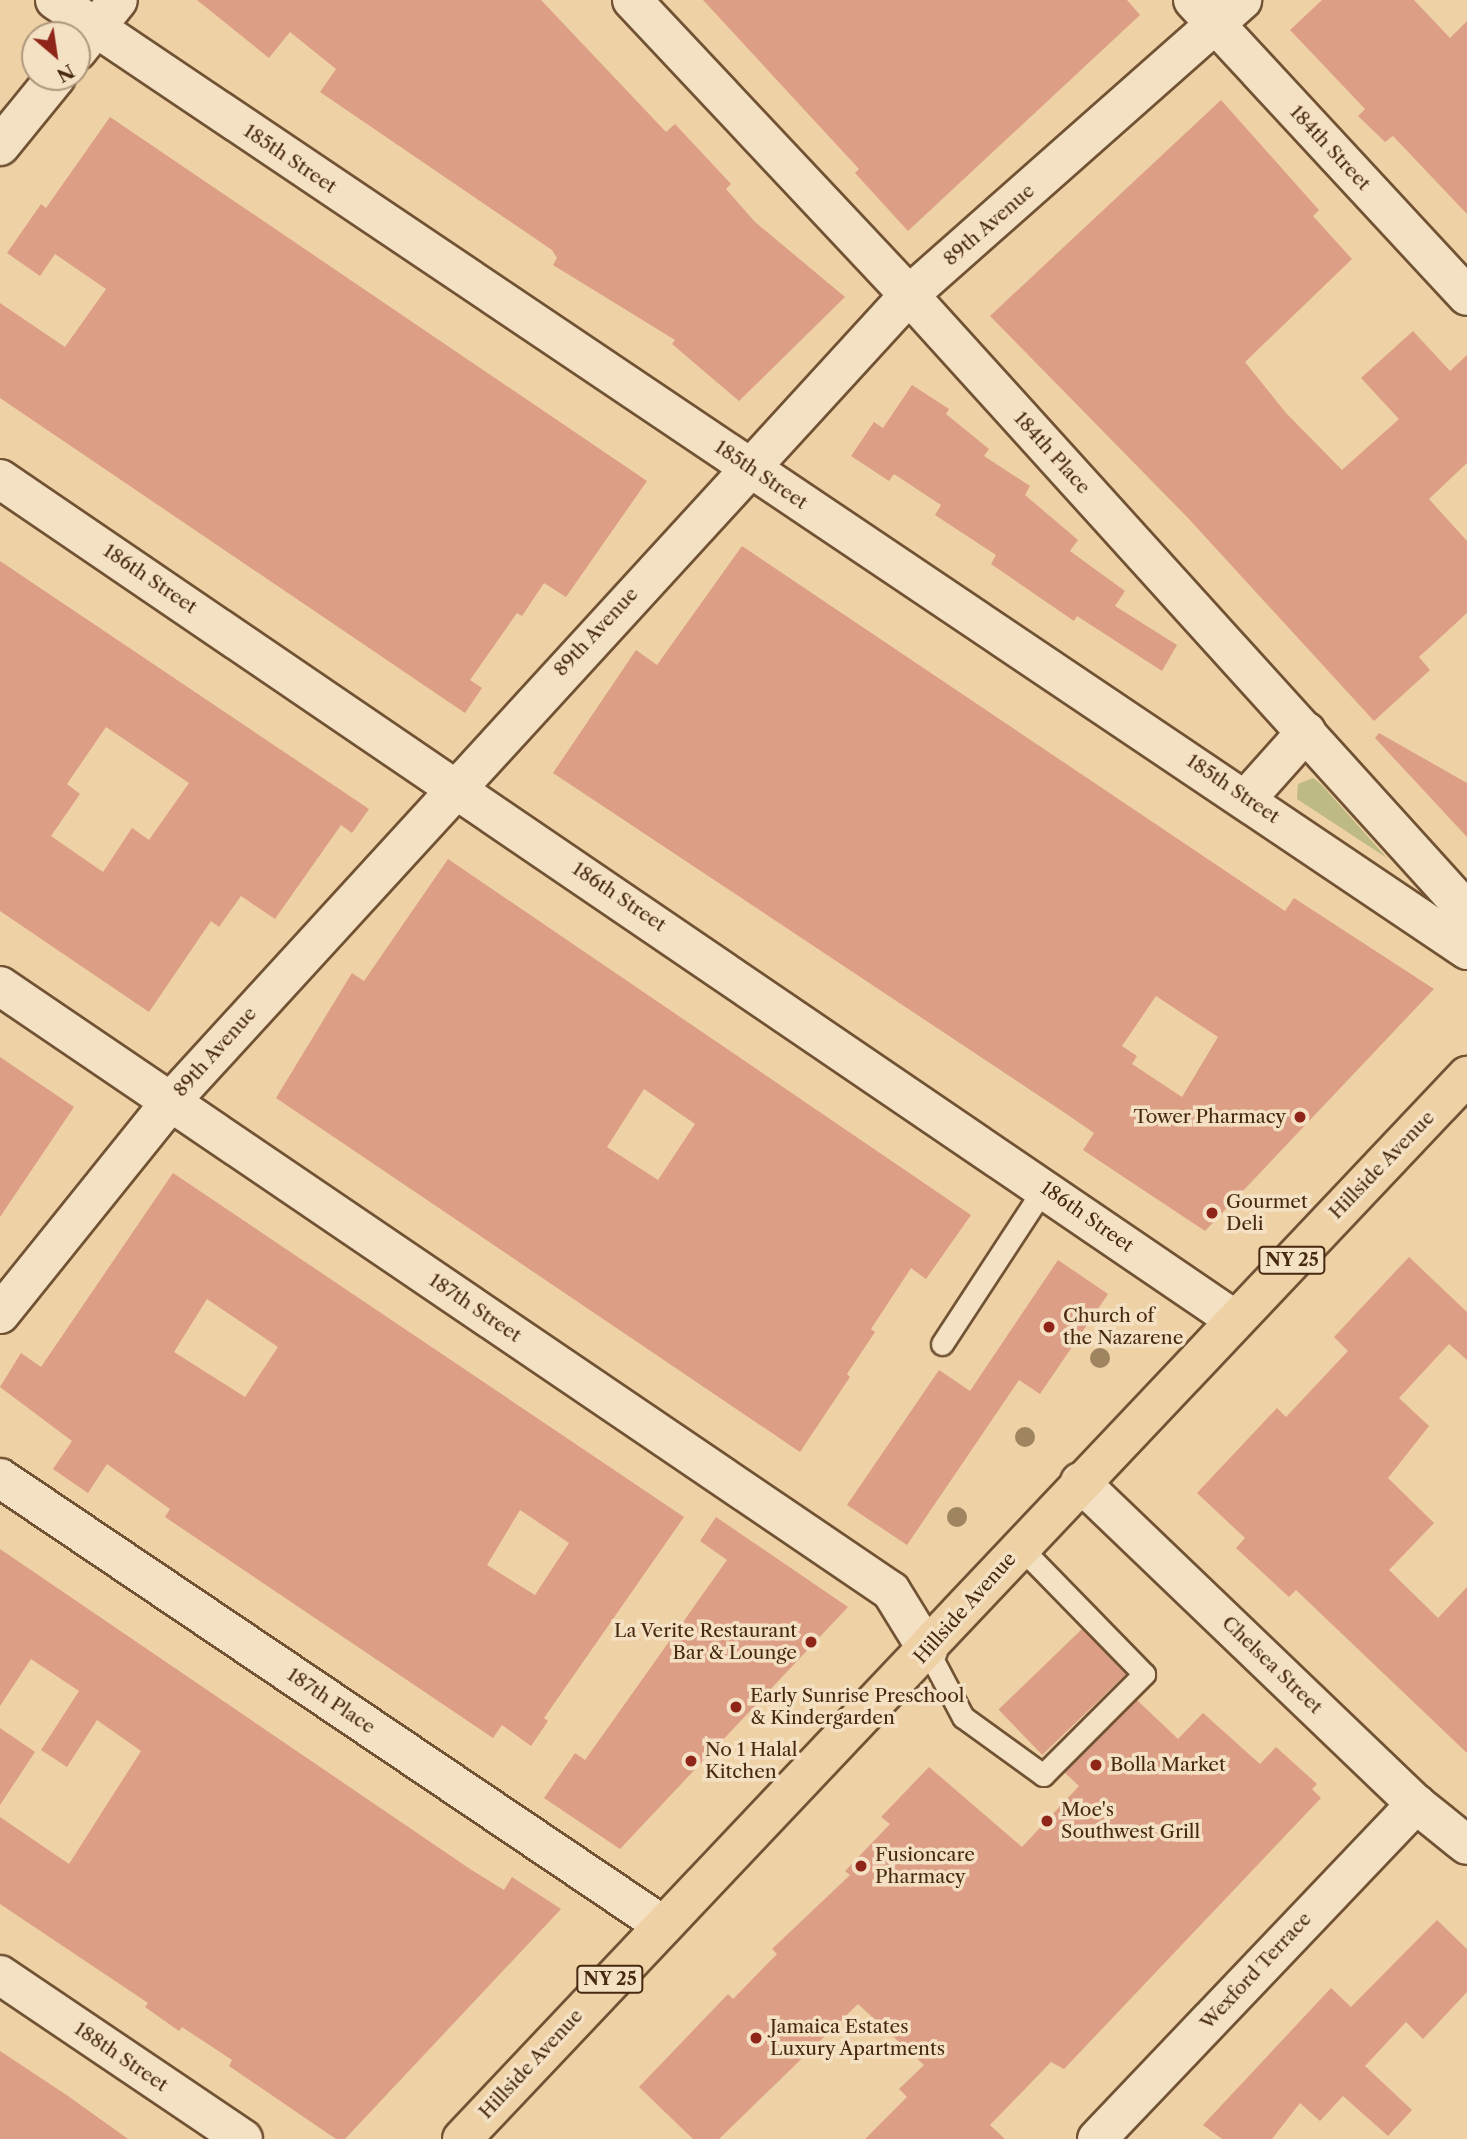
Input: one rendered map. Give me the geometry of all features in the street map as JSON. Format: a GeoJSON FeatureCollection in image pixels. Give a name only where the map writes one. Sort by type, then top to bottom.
{"type":"FeatureCollection","features":[{"type":"Feature","properties":{"kind":"main road","name":"Hillside Avenue"},"geometry":{"type":"LineString","coordinates":[[462,2139],[661,1924],[928,1651],[1019,1546],[1467,1076]]}},
{"type":"Feature","properties":{"kind":"street","name":"185th Street"},"geometry":{"type":"LineString","coordinates":[[55,0],[748,467],[1247,798],[1467,950]]}},
{"type":"Feature","properties":{"kind":"street","name":"184th Place"},"geometry":{"type":"LineString","coordinates":[[632,0],[909,295],[1467,911]]}},
{"type":"Feature","properties":{"kind":"street","name":"89th Avenue"},"geometry":{"type":"LineString","coordinates":[[0,1314],[171,1101],[456,784],[748,467],[909,295],[1217,8]]}},
{"type":"Feature","properties":{"kind":"street","name":"184th Street"},"geometry":{"type":"LineString","coordinates":[[1217,8],[1467,296]]}},
{"type":"Feature","properties":{"kind":"street"},"geometry":{"type":"LineString","coordinates":[[0,146],[45,91]]}},
{"type":"Feature","properties":{"kind":"street","name":"186th Street"},"geometry":{"type":"LineString","coordinates":[[0,479],[456,784],[1235,1320]]}},
{"type":"Feature","properties":{"kind":"street"},"geometry":{"type":"LineString","coordinates":[[1247,798],[1306,733]]}},
{"type":"Feature","properties":{"kind":"street","name":"187th Street"},"geometry":{"type":"LineString","coordinates":[[0,986],[891,1591],[928,1651]]}},
{"type":"Feature","properties":{"kind":"street","name":"187th Place"},"geometry":{"type":"LineString","coordinates":[[0,1478],[661,1924]]}},
{"type":"Feature","properties":{"kind":"street","name":"Chelsea Street"},"geometry":{"type":"LineString","coordinates":[[1080,1482],[1416,1804],[1467,1845]]}},
{"type":"Feature","properties":{"kind":"street","name":"Wexford Terrace"},"geometry":{"type":"LineString","coordinates":[[1097,2139],[1416,1804]]}},
{"type":"Feature","properties":{"kind":"street","name":"188th Street"},"geometry":{"type":"LineString","coordinates":[[0,1975],[243,2139]]}},
{"type":"Feature","properties":{"kind":"lane"},"geometry":{"type":"LineString","coordinates":[[942,1344],[1044,1188]]}},
{"type":"Feature","properties":{"kind":"lane"},"geometry":{"type":"LineString","coordinates":[[928,1651],[963,1717],[1043,1775],[1144,1674],[1019,1546]]}},
{"type":"Feature","properties":{"kind":"shaded area"},"geometry":{"type":"Polygon","coordinates":[[[1313,778],[1387,858],[1297,799],[1298,784],[1313,778]]]}},
{"type":"Feature","properties":{"kind":"building"},"geometry":{"type":"Polygon","coordinates":[[[197,0],[541,0],[666,132],[675,124],[731,184],[726,189],[755,222],[845,297],[739,401],[672,344],[675,340],[553,265],[557,258],[552,250],[320,92],[336,69],[290,32],[269,58],[197,0]]]}},
{"type":"Feature","properties":{"kind":"building"},"geometry":{"type":"Polygon","coordinates":[[[703,0],[1127,0],[1140,15],[908,231],[855,173],[859,169],[703,0]]]}},
{"type":"Feature","properties":{"kind":"building"},"geometry":{"type":"Polygon","coordinates":[[[1322,0],[1414,0],[1450,38],[1467,21],[1467,214],[1393,136],[1385,142],[1358,116],[1365,109],[1290,30],[1322,0]]]}},
{"type":"Feature","properties":{"kind":"building"},"geometry":{"type":"Polygon","coordinates":[[[1221,100],[1319,210],[1313,216],[1352,259],[1245,362],[1286,413],[1342,470],[1399,419],[1361,378],[1413,331],[1450,371],[1467,355],[1467,463],[1429,499],[1467,541],[1467,613],[1419,657],[1430,670],[1374,721],[1188,518],[990,316],[1221,100]]]}},
{"type":"Feature","properties":{"kind":"building"},"geometry":{"type":"Polygon","coordinates":[[[110,117],[647,481],[566,597],[544,583],[522,616],[517,613],[470,680],[482,688],[465,713],[0,398],[0,303],[65,347],[106,289],[55,254],[40,276],[7,253],[41,204],[46,208],[110,117]]]}},
{"type":"Feature","properties":{"kind":"building"},"geometry":{"type":"Polygon","coordinates":[[[912,385],[949,409],[946,414],[989,449],[984,456],[1030,486],[1025,495],[1078,540],[1070,551],[1125,591],[1115,606],[1177,645],[1162,671],[1077,616],[1074,621],[991,564],[996,555],[935,515],[941,505],[894,474],[889,481],[851,456],[874,422],[883,428],[912,385]]]}},
{"type":"Feature","properties":{"kind":"building"},"geometry":{"type":"Polygon","coordinates":[[[742,546],[1285,911],[1294,898],[1434,989],[1205,1231],[1083,1150],[1094,1133],[553,773],[636,650],[657,665],[742,546]],[[1156,996],[1122,1046],[1137,1056],[1132,1064],[1182,1097],[1218,1037],[1156,996]]]}},
{"type":"Feature","properties":{"kind":"building"},"geometry":{"type":"Polygon","coordinates":[[[0,561],[369,809],[352,833],[341,825],[275,919],[241,896],[219,927],[211,921],[149,1012],[0,911],[0,561]],[[106,727],[67,784],[80,794],[51,836],[103,872],[132,828],[149,840],[189,783],[106,727]]]}},
{"type":"Feature","properties":{"kind":"building"},"geometry":{"type":"Polygon","coordinates":[[[1379,733],[1467,783],[1467,837],[1375,738],[1379,733]]]}},
{"type":"Feature","properties":{"kind":"building"},"geometry":{"type":"Polygon","coordinates":[[[448,859],[971,1215],[926,1279],[911,1268],[871,1329],[875,1332],[847,1374],[850,1377],[800,1452],[276,1098],[352,973],[364,981],[448,859]],[[644,1089],[607,1147],[658,1180],[695,1124],[644,1089]]]}},
{"type":"Feature","properties":{"kind":"building"},"geometry":{"type":"Polygon","coordinates":[[[0,1057],[74,1107],[0,1217],[0,1057]]]}},
{"type":"Feature","properties":{"kind":"building"},"geometry":{"type":"Polygon","coordinates":[[[173,1173],[684,1517],[544,1718],[548,1721],[531,1746],[502,1725],[493,1738],[165,1517],[170,1509],[107,1464],[88,1493],[53,1469],[72,1441],[0,1387],[21,1353],[41,1367],[173,1173]],[[207,1299],[174,1352],[245,1397],[278,1347],[207,1299]],[[520,1510],[487,1565],[535,1595],[569,1543],[520,1510]]]}},
{"type":"Feature","properties":{"kind":"building"},"geometry":{"type":"Polygon","coordinates":[[[1409,1257],[1467,1312],[1467,1360],[1449,1344],[1399,1398],[1429,1426],[1388,1478],[1434,1523],[1389,1570],[1438,1618],[1467,1587],[1467,1753],[1296,1590],[1289,1597],[1236,1548],[1245,1538],[1197,1493],[1277,1408],[1286,1417],[1348,1351],[1334,1337],[1409,1257]]]}},
{"type":"Feature","properties":{"kind":"building"},"geometry":{"type":"Polygon","coordinates":[[[1058,1260],[1108,1294],[1040,1394],[1019,1380],[907,1545],[847,1505],[939,1370],[970,1391],[1058,1260]]]}},
{"type":"Feature","properties":{"kind":"building"},"geometry":{"type":"Polygon","coordinates":[[[716,1517],[848,1607],[620,1849],[544,1798],[575,1753],[585,1760],[727,1560],[700,1541],[716,1517]]]}},
{"type":"Feature","properties":{"kind":"building"},"geometry":{"type":"Polygon","coordinates":[[[0,1549],[470,1869],[504,1890],[512,1877],[561,1909],[345,2139],[336,2139],[229,2066],[232,2060],[182,2027],[179,2031],[145,2007],[148,2003],[0,1904],[0,1817],[69,1864],[141,1751],[97,1720],[67,1767],[41,1750],[79,1691],[31,1659],[0,1706],[0,1549]]]}},
{"type":"Feature","properties":{"kind":"building"},"geometry":{"type":"Polygon","coordinates":[[[1082,1629],[1126,1674],[1042,1755],[999,1710],[1082,1629]]]}},
{"type":"Feature","properties":{"kind":"building"},"geometry":{"type":"Polygon","coordinates":[[[1149,1688],[1137,1700],[1178,1739],[1203,1713],[1260,1764],[1276,1747],[1317,1784],[1312,1789],[1321,1798],[1064,2069],[1051,2062],[990,2125],[1005,2139],[865,2139],[907,2097],[899,2089],[924,2065],[858,2004],[719,2139],[693,2139],[639,2087],[728,1994],[733,1999],[777,1954],[772,1949],[850,1875],[845,1871],[890,1824],[881,1817],[929,1767],[1022,1847],[1079,1786],[1064,1772],[1149,1688]]]}},
{"type":"Feature","properties":{"kind":"building"},"geometry":{"type":"Polygon","coordinates":[[[0,1728],[35,1752],[0,1805],[0,1728]]]}},
{"type":"Feature","properties":{"kind":"building"},"geometry":{"type":"Polygon","coordinates":[[[1437,1920],[1467,1949],[1467,1992],[1423,2039],[1406,2022],[1365,2066],[1412,2110],[1388,2136],[1343,2096],[1320,2121],[1300,2103],[1272,2139],[1222,2139],[1203,2125],[1331,1988],[1351,2007],[1437,1920]]]}},
{"type":"Feature","properties":{"kind":"building"},"geometry":{"type":"Polygon","coordinates":[[[0,2051],[68,2096],[128,2139],[0,2139],[0,2051]]]}},
{"type":"Feature","properties":{"kind":"place","name":"Tower Pharmacy"},"geometry":{"type":"Point","coordinates":[1300,1117]}},
{"type":"Feature","properties":{"kind":"place","name":"Gourmet Deli"},"geometry":{"type":"Point","coordinates":[1212,1213]}},
{"type":"Feature","properties":{"kind":"place","name":"Church of the Nazarene"},"geometry":{"type":"Point","coordinates":[1049,1327]}},
{"type":"Feature","properties":{"kind":"place","name":"La Verite Restaurant Bar & Lounge"},"geometry":{"type":"Point","coordinates":[811,1642]}},
{"type":"Feature","properties":{"kind":"place","name":"Early Sunrise Preschool & Kindergarden"},"geometry":{"type":"Point","coordinates":[736,1707]}},
{"type":"Feature","properties":{"kind":"place","name":"No 1 Halal Kitchen"},"geometry":{"type":"Point","coordinates":[691,1761]}},
{"type":"Feature","properties":{"kind":"place","name":"Bolla Market"},"geometry":{"type":"Point","coordinates":[1096,1765]}},
{"type":"Feature","properties":{"kind":"place","name":"Moe's Southwest Grill"},"geometry":{"type":"Point","coordinates":[1047,1821]}},
{"type":"Feature","properties":{"kind":"place","name":"Fusioncare Pharmacy"},"geometry":{"type":"Point","coordinates":[861,1866]}},
{"type":"Feature","properties":{"kind":"place","name":"Jamaica Estates Luxury Apartments"},"geometry":{"type":"Point","coordinates":[756,2038]}}]}
